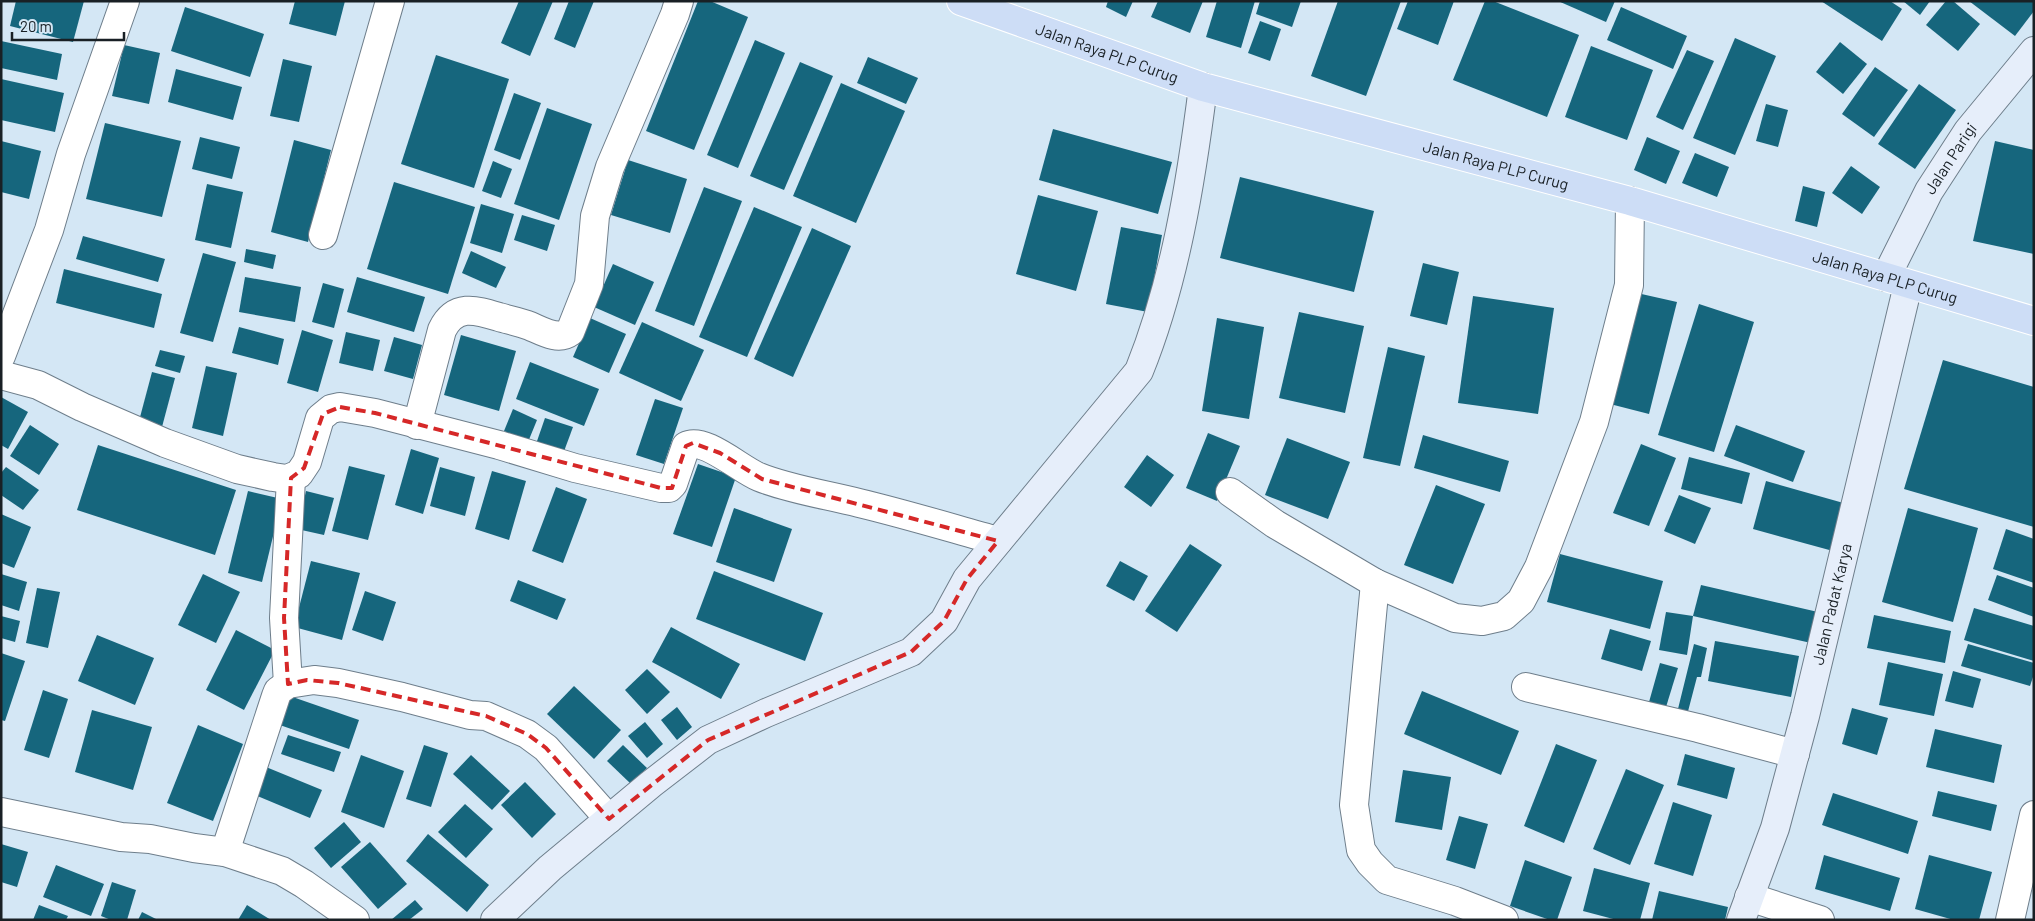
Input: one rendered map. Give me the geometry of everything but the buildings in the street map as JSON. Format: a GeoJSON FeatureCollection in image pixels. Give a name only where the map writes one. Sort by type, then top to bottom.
{"type":"FeatureCollection","features":[{"type":"Feature","properties":{"kind":"main road","name":"Jalan Raya PLP Curug"},"geometry":{"type":"LineString","coordinates":[[961,1],[1006,9],[1203,87],[1630,201],[2034,321]]}},
{"type":"Feature","properties":{"kind":"street"},"geometry":{"type":"LineString","coordinates":[[1,356],[49,230],[71,154],[125,1]]}},
{"type":"Feature","properties":{"kind":"street"},"geometry":{"type":"LineString","coordinates":[[323,235],[390,1]]}},
{"type":"Feature","properties":{"kind":"street"},"geometry":{"type":"LineString","coordinates":[[417,425],[442,330],[446,321],[453,316],[465,311],[480,311],[555,335],[563,336],[570,332],[588,284],[595,216],[610,168],[679,1]]}},
{"type":"Feature","properties":{"kind":"street","name":"Jalan Parigi"},"geometry":{"type":"LineString","coordinates":[[1897,281],[1929,190],[1968,131],[2034,51]]}},
{"type":"Feature","properties":{"kind":"street"},"geometry":{"type":"LineString","coordinates":[[495,920],[550,868],[650,784],[708,740],[766,713],[911,652],[944,621],[967,579],[1139,371],[1155,331],[1171,268],[1193,166],[1203,87]]}},
{"type":"Feature","properties":{"kind":"street"},"geometry":{"type":"LineString","coordinates":[[1230,492],[1275,524],[1375,583],[1455,618],[1482,621],[1504,616],[1521,601],[1539,567],[1594,422],[1628,284],[1630,201]]}},
{"type":"Feature","properties":{"kind":"street","name":"Jalan Padat Karya"},"geometry":{"type":"LineString","coordinates":[[1745,908],[1775,828],[1795,754],[1897,281]]}},
{"type":"Feature","properties":{"kind":"street"},"geometry":{"type":"LineString","coordinates":[[1,375],[38,385],[82,407],[165,443],[237,469],[273,477],[291,478],[299,474],[304,468],[320,418],[332,409],[340,407],[375,413],[499,445],[575,468],[661,488],[669,488],[673,484],[686,446],[693,443],[707,446],[734,464],[762,478],[869,505],[998,541]]}},
{"type":"Feature","properties":{"kind":"street"},"geometry":{"type":"LineString","coordinates":[[288,684],[284,618],[291,478]]}},
{"type":"Feature","properties":{"kind":"street"},"geometry":{"type":"LineString","coordinates":[[1375,583],[1354,805],[1361,850],[1370,863],[1387,880],[1455,901],[1504,920]]}},
{"type":"Feature","properties":{"kind":"street"},"geometry":{"type":"LineString","coordinates":[[225,852],[278,691],[288,684],[307,680],[338,683],[470,715],[486,716],[527,734],[546,748],[609,819]]}},
{"type":"Feature","properties":{"kind":"street"},"geometry":{"type":"LineString","coordinates":[[1526,687],[1698,728],[1795,754]]}},
{"type":"Feature","properties":{"kind":"street"},"geometry":{"type":"LineString","coordinates":[[1,812],[121,837],[150,839],[225,852],[282,871],[355,920]]}},
{"type":"Feature","properties":{"kind":"street"},"geometry":{"type":"LineString","coordinates":[[2010,920],[2034,815]]}},
{"type":"Feature","properties":{"kind":"street"},"geometry":{"type":"LineString","coordinates":[[1745,908],[1820,920]]}},
{"type":"Feature","properties":{"kind":"highlighted area"},"geometry":{"type":"Polygon","coordinates":[[[340,407],[375,413],[661,488],[672,488],[686,446],[693,443],[720,453],[762,479],[998,541],[967,579],[944,621],[911,652],[708,740],[609,819],[546,748],[527,734],[486,716],[338,683],[307,680],[288,684],[284,618],[291,478],[304,468],[323,414],[340,407]]]}}]}
